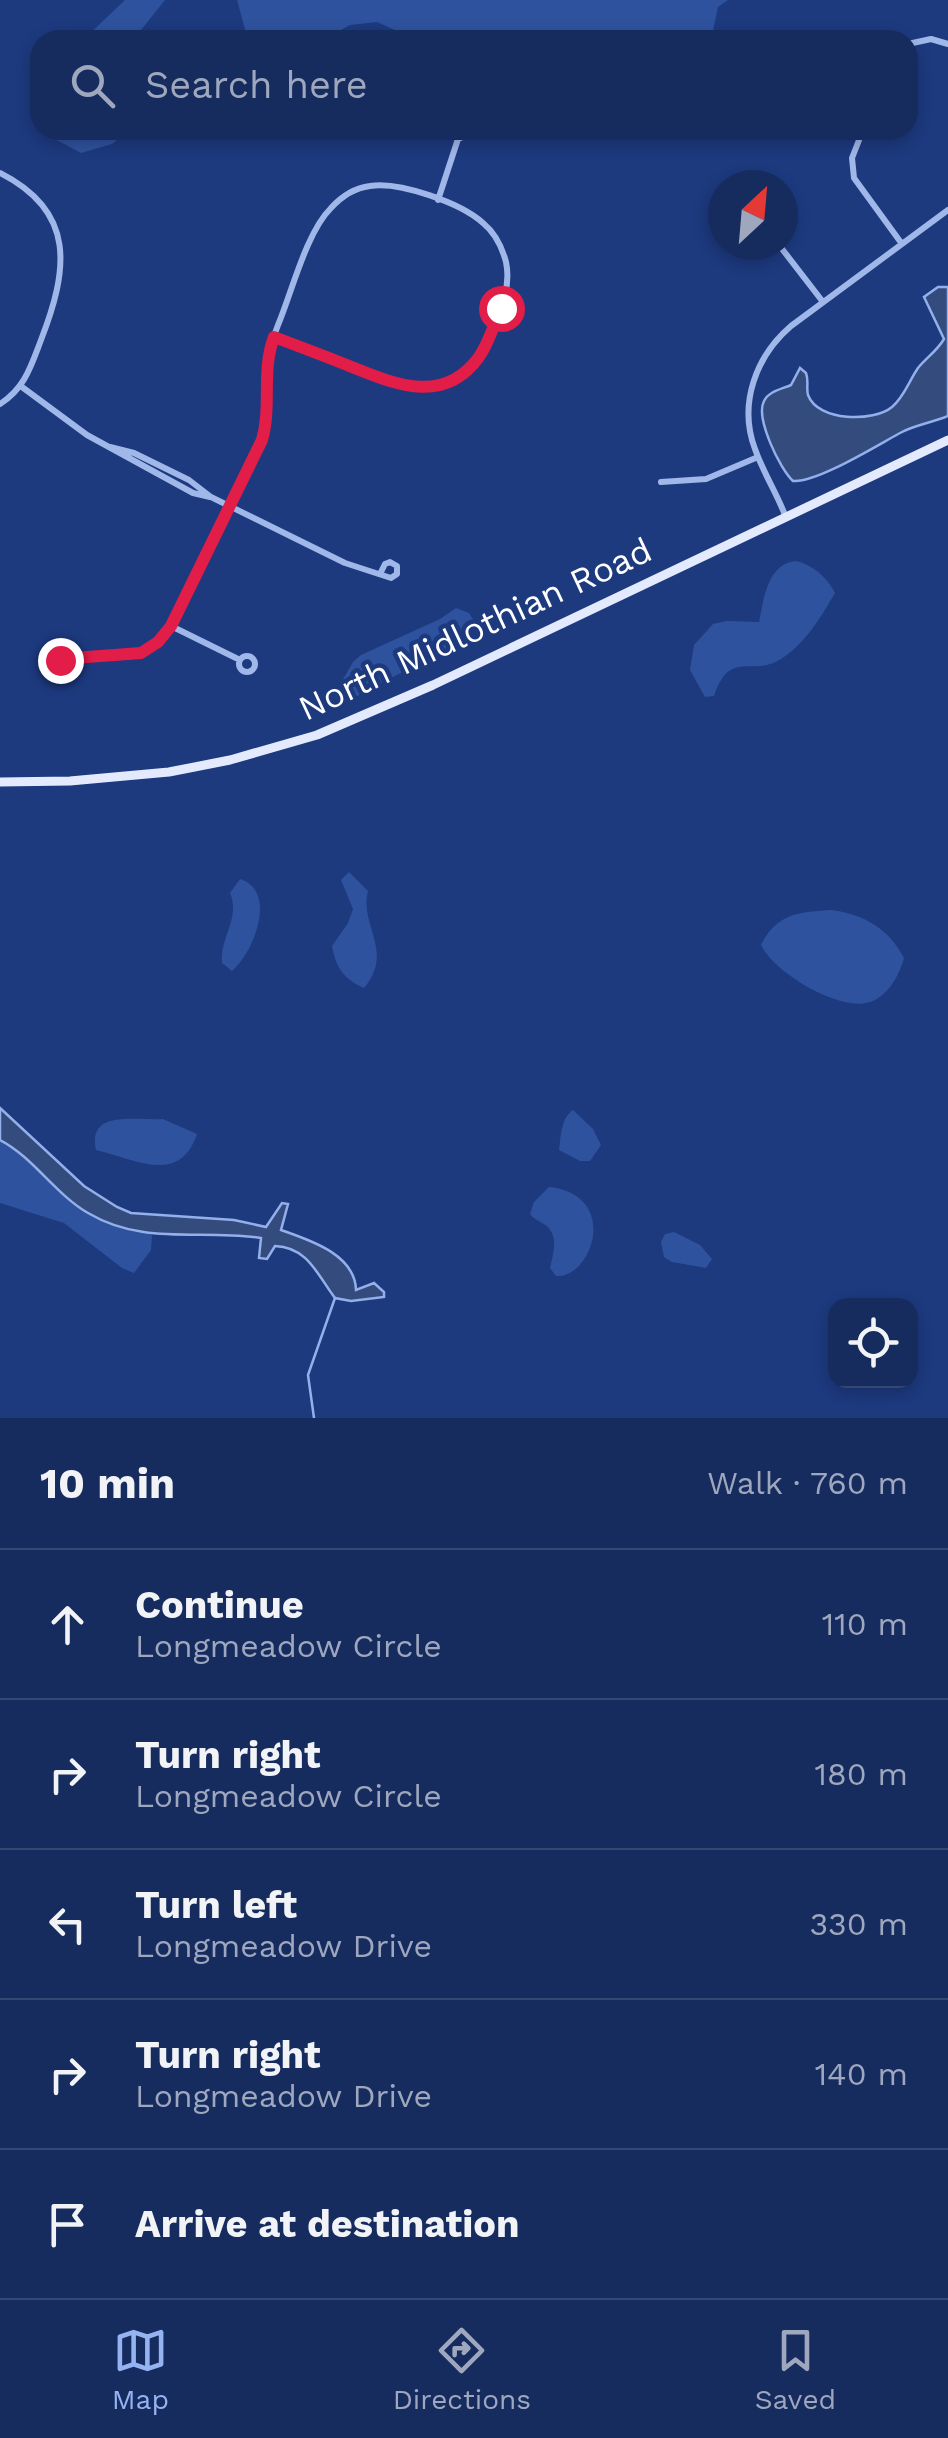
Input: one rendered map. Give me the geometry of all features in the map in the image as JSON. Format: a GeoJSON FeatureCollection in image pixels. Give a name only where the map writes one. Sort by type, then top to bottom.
{"type":"FeatureCollection","features":[{"type":"Feature","properties":{"kind":"main road","name":"North Midlothian Road"},"geometry":{"type":"LineString","coordinates":[[0,782],[70,781],[169,772],[230,760],[318,735],[948,440]]}},
{"type":"Feature","properties":{"kind":"street"},"geometry":{"type":"LineString","coordinates":[[918,40],[948,44]]}},
{"type":"Feature","properties":{"kind":"street"},"geometry":{"type":"LineString","coordinates":[[438,200],[458,140]]}},
{"type":"Feature","properties":{"kind":"street"},"geometry":{"type":"LineString","coordinates":[[859,140],[852,158],[854,178],[902,244]]}},
{"type":"Feature","properties":{"kind":"street"},"geometry":{"type":"LineString","coordinates":[[0,174],[30,190],[46,210],[61,264],[54,310],[22,386],[0,404]]}},
{"type":"Feature","properties":{"kind":"street"},"geometry":{"type":"LineString","coordinates":[[74,658],[140,654],[158,642],[171,626],[264,432],[265,370],[274,337],[319,225],[334,204],[359,188],[383,184],[406,188],[482,222],[499,243],[507,266],[502,306],[482,353],[466,372],[438,388],[408,388],[274,337]]}},
{"type":"Feature","properties":{"kind":"street"},"geometry":{"type":"LineString","coordinates":[[785,514],[758,457],[748,414],[755,376],[770,348],[782,334],[948,210]]}},
{"type":"Feature","properties":{"kind":"street"},"geometry":{"type":"LineString","coordinates":[[791,260],[824,302]]}},
{"type":"Feature","properties":{"kind":"street"},"geometry":{"type":"LineString","coordinates":[[22,386],[87,435],[189,480],[211,497],[345,563],[380,574]]}},
{"type":"Feature","properties":{"kind":"street"},"geometry":{"type":"LineString","coordinates":[[661,482],[706,479],[758,457]]}},
{"type":"Feature","properties":{"kind":"street"},"geometry":{"type":"LineString","coordinates":[[171,626],[240,660]]}},
{"type":"Feature","properties":{"kind":"shaded area"},"geometry":{"type":"Polygon","coordinates":[[[125,0],[165,0],[141,30],[94,30],[125,0]]]}},
{"type":"Feature","properties":{"kind":"shaded area"},"geometry":{"type":"Polygon","coordinates":[[[237,0],[728,0],[718,7],[713,30],[395,30],[377,22],[341,30],[245,30],[237,0]]]}},
{"type":"Feature","properties":{"kind":"shaded area"},"geometry":{"type":"Polygon","coordinates":[[[57,140],[117,140],[112,144],[81,153],[57,140]]]}},
{"type":"Feature","properties":{"kind":"shaded area"},"geometry":{"type":"Polygon","coordinates":[[[938,287],[948,287],[948,416],[907,430],[817,476],[793,481],[766,431],[762,409],[766,398],[791,385],[800,368],[806,373],[808,395],[814,404],[834,415],[860,417],[892,407],[918,368],[944,339],[924,297],[938,287]]]}},
{"type":"Feature","properties":{"kind":"shaded area"},"geometry":{"type":"Polygon","coordinates":[[[796,561],[819,573],[835,593],[818,620],[798,646],[781,659],[761,666],[735,668],[720,681],[714,696],[705,697],[690,670],[694,645],[713,624],[759,622],[773,576],[796,561]]]}},
{"type":"Feature","properties":{"kind":"shaded area"},"geometry":{"type":"Polygon","coordinates":[[[456,608],[469,613],[474,621],[471,636],[355,697],[338,688],[361,655],[456,608]]]}},
{"type":"Feature","properties":{"kind":"shaded area"},"geometry":{"type":"Polygon","coordinates":[[[349,872],[368,891],[368,916],[377,950],[373,975],[364,988],[342,972],[332,946],[353,909],[341,880],[349,872]]]}},
{"type":"Feature","properties":{"kind":"shaded area"},"geometry":{"type":"Polygon","coordinates":[[[240,879],[258,896],[260,908],[254,937],[232,971],[222,963],[222,954],[233,911],[230,893],[240,879]]]}},
{"type":"Feature","properties":{"kind":"shaded area"},"geometry":{"type":"Polygon","coordinates":[[[832,910],[855,915],[874,925],[891,939],[904,958],[891,986],[873,1001],[838,1000],[807,986],[779,966],[761,945],[774,926],[790,916],[832,910]]]}},
{"type":"Feature","properties":{"kind":"shaded area"},"geometry":{"type":"Polygon","coordinates":[[[0,1108],[84,1186],[131,1213],[234,1220],[266,1227],[282,1203],[288,1204],[281,1230],[329,1250],[348,1267],[356,1290],[374,1283],[384,1297],[351,1301],[335,1298],[311,1264],[296,1251],[275,1246],[267,1259],[259,1258],[261,1238],[130,1230],[88,1213],[0,1140],[0,1108]]]}},
{"type":"Feature","properties":{"kind":"shaded area"},"geometry":{"type":"Polygon","coordinates":[[[573,1110],[593,1129],[601,1145],[590,1161],[580,1161],[559,1150],[564,1122],[573,1110]]]}},
{"type":"Feature","properties":{"kind":"shaded area"},"geometry":{"type":"Polygon","coordinates":[[[163,1119],[197,1134],[179,1160],[154,1165],[96,1150],[95,1137],[106,1123],[163,1119]]]}},
{"type":"Feature","properties":{"kind":"shaded area"},"geometry":{"type":"Polygon","coordinates":[[[0,1140],[89,1211],[117,1225],[152,1235],[151,1250],[134,1273],[64,1223],[0,1203],[0,1140]]]}},
{"type":"Feature","properties":{"kind":"shaded area"},"geometry":{"type":"Polygon","coordinates":[[[549,1187],[571,1193],[586,1205],[592,1219],[589,1251],[569,1273],[556,1276],[550,1268],[552,1233],[530,1214],[534,1202],[549,1187]]]}},
{"type":"Feature","properties":{"kind":"shaded area"},"geometry":{"type":"Polygon","coordinates":[[[674,1232],[700,1245],[712,1259],[706,1268],[664,1257],[661,1242],[665,1234],[674,1232]]]}},
{"type":"Feature","properties":{"kind":"waterway"},"geometry":{"type":"LineString","coordinates":[[314,1418],[308,1375],[335,1298]]}},
{"type":"Feature","properties":{"kind":"route"},"geometry":{"type":"LineString","coordinates":[[60,660],[66,664],[74,658],[140,654],[158,642],[171,626],[262,440],[265,370],[274,337],[408,388],[438,388],[455,380],[480,356],[501,308]]}}]}
